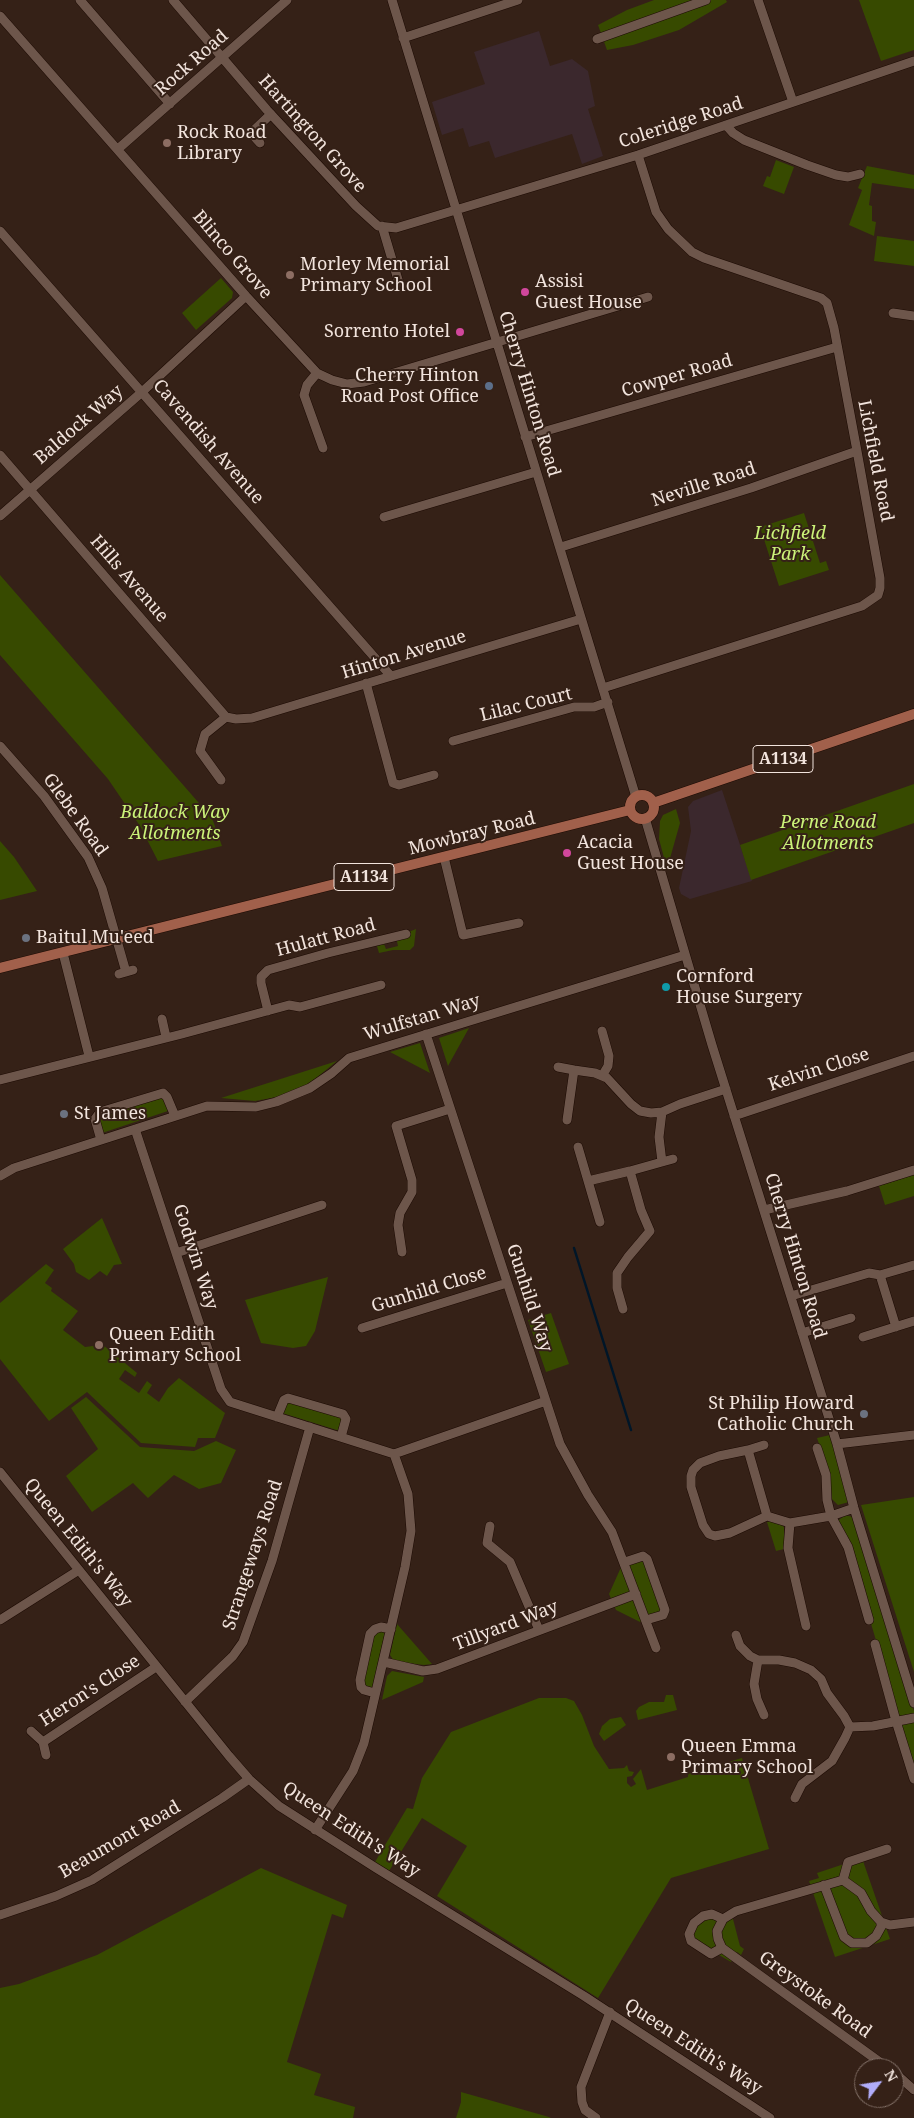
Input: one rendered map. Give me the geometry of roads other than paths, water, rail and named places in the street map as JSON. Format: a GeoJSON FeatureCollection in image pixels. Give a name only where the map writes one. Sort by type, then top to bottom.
{"type":"FeatureCollection","features":[{"type":"Feature","properties":{"kind":"main road","name":"A1134"},"geometry":{"type":"LineString","coordinates":[[653,803],[914,714]]}},
{"type":"Feature","properties":{"kind":"main road"},"geometry":{"type":"LineString","coordinates":[[644,795],[653,803],[653,811],[646,818],[638,818],[630,810],[631,802],[636,796],[644,795]]}},
{"type":"Feature","properties":{"kind":"main road","name":"Mowbray Road"},"geometry":{"type":"LineString","coordinates":[[0,968],[630,810]]}},
{"type":"Feature","properties":{"kind":"street"},"geometry":{"type":"LineString","coordinates":[[80,0],[170,104]]}},
{"type":"Feature","properties":{"kind":"street","name":"Hartington Grove"},"geometry":{"type":"LineString","coordinates":[[172,0],[271,114],[356,206],[378,226],[382,226]]}},
{"type":"Feature","properties":{"kind":"street","name":"Rock Road"},"geometry":{"type":"LineString","coordinates":[[118,149],[288,0]]}},
{"type":"Feature","properties":{"kind":"street","name":"Cherry Hinton Road"},"geometry":{"type":"LineString","coordinates":[[392,0],[636,796]]}},
{"type":"Feature","properties":{"kind":"street"},"geometry":{"type":"LineString","coordinates":[[403,38],[518,0]]}},
{"type":"Feature","properties":{"kind":"street"},"geometry":{"type":"LineString","coordinates":[[597,39],[706,0]]}},
{"type":"Feature","properties":{"kind":"street"},"geometry":{"type":"LineString","coordinates":[[758,0],[792,102]]}},
{"type":"Feature","properties":{"kind":"street","name":"Blinco Grove"},"geometry":{"type":"LineString","coordinates":[[0,16],[246,296],[317,373],[340,383],[355,383],[648,297]]}},
{"type":"Feature","properties":{"kind":"street","name":"Coleridge Road"},"geometry":{"type":"LineString","coordinates":[[456,209],[638,154],[914,62]]}},
{"type":"Feature","properties":{"kind":"street"},"geometry":{"type":"LineString","coordinates":[[260,143],[251,133],[271,114]]}},
{"type":"Feature","properties":{"kind":"street"},"geometry":{"type":"LineString","coordinates":[[726,125],[732,133],[744,140],[836,175],[848,177],[860,174]]}},
{"type":"Feature","properties":{"kind":"street","name":"Lichfield Road"},"geometry":{"type":"LineString","coordinates":[[603,688],[872,601],[878,595],[880,578],[858,451],[830,309],[824,299],[704,258],[692,252],[656,212],[638,154]]}},
{"type":"Feature","properties":{"kind":"street"},"geometry":{"type":"LineString","coordinates":[[399,283],[382,226],[396,228],[456,209]]}},
{"type":"Feature","properties":{"kind":"street","name":"Cavendish Avenue"},"geometry":{"type":"LineString","coordinates":[[0,232],[390,675]]}},
{"type":"Feature","properties":{"kind":"street","name":"Baldock Way"},"geometry":{"type":"LineString","coordinates":[[0,516],[142,392],[246,296]]}},
{"type":"Feature","properties":{"kind":"street"},"geometry":{"type":"LineString","coordinates":[[893,313],[914,316]]}},
{"type":"Feature","properties":{"kind":"street","name":"Cowper Road"},"geometry":{"type":"LineString","coordinates":[[526,437],[837,347]]}},
{"type":"Feature","properties":{"kind":"street"},"geometry":{"type":"LineString","coordinates":[[317,373],[307,385],[304,395],[323,448]]}},
{"type":"Feature","properties":{"kind":"street","name":"Neville Road"},"geometry":{"type":"LineString","coordinates":[[561,548],[751,488],[858,451]]}},
{"type":"Feature","properties":{"kind":"street","name":"Hills Avenue"},"geometry":{"type":"LineString","coordinates":[[0,455],[231,718]]}},
{"type":"Feature","properties":{"kind":"street"},"geometry":{"type":"LineString","coordinates":[[384,517],[536,472]]}},
{"type":"Feature","properties":{"kind":"street","name":"Hinton Avenue"},"geometry":{"type":"LineString","coordinates":[[231,718],[252,718],[581,619]]}},
{"type":"Feature","properties":{"kind":"street"},"geometry":{"type":"LineString","coordinates":[[366,683],[393,783],[400,784],[434,775]]}},
{"type":"Feature","properties":{"kind":"street","name":"Lilac Court"},"geometry":{"type":"LineString","coordinates":[[453,741],[574,707],[594,707],[608,702]]}},
{"type":"Feature","properties":{"kind":"street"},"geometry":{"type":"LineString","coordinates":[[221,780],[200,752],[205,734],[231,718]]}},
{"type":"Feature","properties":{"kind":"street","name":"Glebe Road"},"geometry":{"type":"LineString","coordinates":[[0,746],[44,796],[79,842],[95,871],[118,939]]}},
{"type":"Feature","properties":{"kind":"street","name":"Cherry Hinton Road"},"geometry":{"type":"LineString","coordinates":[[646,818],[685,955],[837,1444],[854,1508],[914,1703]]}},
{"type":"Feature","properties":{"kind":"street"},"geometry":{"type":"LineString","coordinates":[[444,857],[463,935],[519,923]]}},
{"type":"Feature","properties":{"kind":"street","name":"Hulatt Road"},"geometry":{"type":"LineString","coordinates":[[268,1011],[261,977],[268,970],[406,934]]}},
{"type":"Feature","properties":{"kind":"street"},"geometry":{"type":"LineString","coordinates":[[118,939],[126,972]]}},
{"type":"Feature","properties":{"kind":"street"},"geometry":{"type":"LineString","coordinates":[[63,953],[88,1056]]}},
{"type":"Feature","properties":{"kind":"street","name":"Wulfstan Way"},"geometry":{"type":"LineString","coordinates":[[0,1176],[14,1168],[207,1106],[256,1106],[276,1102],[310,1088],[332,1073],[349,1058],[685,955]]}},
{"type":"Feature","properties":{"kind":"street"},"geometry":{"type":"LineString","coordinates":[[0,1080],[289,1005],[300,1007],[381,985]]}},
{"type":"Feature","properties":{"kind":"street"},"geometry":{"type":"LineString","coordinates":[[162,1019],[166,1037]]}},
{"type":"Feature","properties":{"kind":"street"},"geometry":{"type":"LineString","coordinates":[[602,1032],[609,1056],[608,1066],[602,1076]]}},
{"type":"Feature","properties":{"kind":"street","name":"Gunhild Way"},"geometry":{"type":"LineString","coordinates":[[426,1034],[560,1444],[588,1495],[612,1532],[656,1648]]}},
{"type":"Feature","properties":{"kind":"street","name":"Kelvin Close"},"geometry":{"type":"LineString","coordinates":[[734,1116],[914,1056]]}},
{"type":"Feature","properties":{"kind":"street"},"geometry":{"type":"LineString","coordinates":[[558,1067],[607,1078],[640,1111],[662,1112],[726,1089]]}},
{"type":"Feature","properties":{"kind":"street"},"geometry":{"type":"LineString","coordinates":[[567,1120],[574,1070]]}},
{"type":"Feature","properties":{"kind":"street"},"geometry":{"type":"LineString","coordinates":[[101,1140],[95,1119],[100,1112],[163,1093],[167,1097],[175,1116]]}},
{"type":"Feature","properties":{"kind":"street"},"geometry":{"type":"LineString","coordinates":[[402,1252],[398,1225],[400,1213],[412,1192],[412,1180],[396,1126],[450,1109]]}},
{"type":"Feature","properties":{"kind":"street"},"geometry":{"type":"LineString","coordinates":[[662,1112],[659,1137],[662,1162]]}},
{"type":"Feature","properties":{"kind":"street","name":"Godwin Way"},"geometry":{"type":"LineString","coordinates":[[135,1129],[225,1397],[230,1402],[394,1454]]}},
{"type":"Feature","properties":{"kind":"street"},"geometry":{"type":"LineString","coordinates":[[578,1147],[600,1222]]}},
{"type":"Feature","properties":{"kind":"street"},"geometry":{"type":"LineString","coordinates":[[588,1181],[674,1159]]}},
{"type":"Feature","properties":{"kind":"street"},"geometry":{"type":"LineString","coordinates":[[764,1210],[846,1191],[914,1170]]}},
{"type":"Feature","properties":{"kind":"street"},"geometry":{"type":"LineString","coordinates":[[623,1308],[617,1288],[617,1274],[628,1257],[650,1231],[635,1192],[630,1171]]}},
{"type":"Feature","properties":{"kind":"street"},"geometry":{"type":"LineString","coordinates":[[176,1252],[322,1205]]}},
{"type":"Feature","properties":{"kind":"street"},"geometry":{"type":"LineString","coordinates":[[791,1296],[869,1273],[880,1275],[914,1265]]}},
{"type":"Feature","properties":{"kind":"street"},"geometry":{"type":"LineString","coordinates":[[880,1275],[896,1327]]}},
{"type":"Feature","properties":{"kind":"street","name":"Gunhild Close"},"geometry":{"type":"LineString","coordinates":[[362,1328],[507,1283]]}},
{"type":"Feature","properties":{"kind":"street"},"geometry":{"type":"LineString","coordinates":[[802,1333],[851,1318]]}},
{"type":"Feature","properties":{"kind":"street"},"geometry":{"type":"LineString","coordinates":[[863,1337],[914,1322]]}},
{"type":"Feature","properties":{"kind":"street"},"geometry":{"type":"LineString","coordinates":[[278,1417],[284,1400],[288,1398],[343,1414],[346,1419],[341,1437]]}},
{"type":"Feature","properties":{"kind":"street"},"geometry":{"type":"LineString","coordinates":[[315,1830],[353,1771],[364,1743],[405,1567],[411,1531],[408,1494],[394,1454],[546,1401]]}},
{"type":"Feature","properties":{"kind":"street","name":"Strangeways Road"},"geometry":{"type":"LineString","coordinates":[[185,1702],[233,1656],[243,1642],[272,1561],[310,1427]]}},
{"type":"Feature","properties":{"kind":"street"},"geometry":{"type":"LineString","coordinates":[[837,1444],[914,1435]]}},
{"type":"Feature","properties":{"kind":"street"},"geometry":{"type":"LineString","coordinates":[[764,1444],[748,1450],[719,1456],[700,1463],[693,1470],[691,1487],[703,1525],[709,1534],[715,1536],[730,1533],[767,1516],[790,1523],[831,1516],[854,1508]]}},
{"type":"Feature","properties":{"kind":"street"},"geometry":{"type":"LineString","coordinates":[[817,1448],[826,1475],[827,1500],[831,1516],[848,1547],[870,1620]]}},
{"type":"Feature","properties":{"kind":"street"},"geometry":{"type":"LineString","coordinates":[[748,1450],[767,1516]]}},
{"type":"Feature","properties":{"kind":"street","name":"Queen Edith's Way"},"geometry":{"type":"LineString","coordinates":[[0,1472],[156,1667],[249,1779],[279,1806],[610,2012],[770,2118]]}},
{"type":"Feature","properties":{"kind":"street"},"geometry":{"type":"LineString","coordinates":[[790,1523],[788,1548],[806,1626]]}},
{"type":"Feature","properties":{"kind":"street"},"geometry":{"type":"LineString","coordinates":[[490,1526],[487,1543],[510,1562],[539,1630]]}},
{"type":"Feature","properties":{"kind":"street"},"geometry":{"type":"LineString","coordinates":[[624,1562],[643,1556],[647,1559],[665,1610],[663,1614],[646,1620]]}},
{"type":"Feature","properties":{"kind":"street"},"geometry":{"type":"LineString","coordinates":[[0,1620],[79,1570]]}},
{"type":"Feature","properties":{"kind":"street","name":"Tillyard Way"},"geometry":{"type":"LineString","coordinates":[[384,1662],[423,1671],[437,1669],[636,1594]]}},
{"type":"Feature","properties":{"kind":"street"},"geometry":{"type":"LineString","coordinates":[[376,1693],[364,1690],[361,1687],[370,1634],[374,1629],[381,1627],[391,1628]]}},
{"type":"Feature","properties":{"kind":"street"},"geometry":{"type":"LineString","coordinates":[[736,1635],[740,1646],[750,1656],[758,1660],[779,1660],[804,1666],[811,1670],[821,1679],[827,1693],[850,1727],[846,1738],[832,1761],[802,1784],[795,1798]]}},
{"type":"Feature","properties":{"kind":"street"},"geometry":{"type":"LineString","coordinates":[[875,1644],[914,1778]]}},
{"type":"Feature","properties":{"kind":"street"},"geometry":{"type":"LineString","coordinates":[[758,1660],[754,1684],[757,1699],[764,1715]]}},
{"type":"Feature","properties":{"kind":"street","name":"Heron's Close"},"geometry":{"type":"LineString","coordinates":[[43,1742],[156,1667]]}},
{"type":"Feature","properties":{"kind":"street"},"geometry":{"type":"LineString","coordinates":[[850,1727],[873,1726],[914,1718]]}},
{"type":"Feature","properties":{"kind":"street","name":"Heron's Close"},"geometry":{"type":"LineString","coordinates":[[31,1731],[43,1742],[46,1756]]}},
{"type":"Feature","properties":{"kind":"street","name":"Beaumont Road"},"geometry":{"type":"LineString","coordinates":[[0,1915],[56,1896],[92,1880],[249,1779]]}},
{"type":"Feature","properties":{"kind":"street"},"geometry":{"type":"LineString","coordinates":[[843,1880],[848,1862],[888,1849]]}},
{"type":"Feature","properties":{"kind":"street"},"geometry":{"type":"LineString","coordinates":[[723,1919],[712,1914],[703,1916],[694,1923],[689,1934],[691,1941],[711,1954],[722,1948],[717,1931],[723,1919],[736,1910],[843,1880]]}},
{"type":"Feature","properties":{"kind":"street"},"geometry":{"type":"LineString","coordinates":[[843,1880],[861,1893],[871,1911],[881,1922],[890,1925],[914,1922]]}},
{"type":"Feature","properties":{"kind":"street"},"geometry":{"type":"LineString","coordinates":[[824,1885],[844,1937],[852,1943],[867,1943],[876,1936],[881,1927],[881,1922]]}},
{"type":"Feature","properties":{"kind":"street","name":"Greystoke Road"},"geometry":{"type":"LineString","coordinates":[[722,1948],[874,2058]]}},
{"type":"Feature","properties":{"kind":"street"},"geometry":{"type":"LineString","coordinates":[[596,2118],[585,2110],[582,2102],[581,2087],[610,2012]]}},
{"type":"Feature","properties":{"kind":"street"},"geometry":{"type":"LineString","coordinates":[[904,2081],[914,2090]]}},
{"type":"Feature","properties":{"kind":"waterway"},"geometry":{"type":"LineString","coordinates":[[574,1248],[631,1430]]}},
{"type":"Feature","properties":{"kind":"place","name":"Rock Road Library"},"geometry":{"type":"Point","coordinates":[167,143]}},
{"type":"Feature","properties":{"kind":"place","name":"Morley Memorial Primary School"},"geometry":{"type":"Point","coordinates":[290,275]}},
{"type":"Feature","properties":{"kind":"place","name":"Assisi Guest House"},"geometry":{"type":"Point","coordinates":[525,292]}},
{"type":"Feature","properties":{"kind":"place","name":"Sorrento Hotel"},"geometry":{"type":"Point","coordinates":[460,332]}},
{"type":"Feature","properties":{"kind":"place","name":"Cherry Hinton Road Post Office"},"geometry":{"type":"Point","coordinates":[489,386]}},
{"type":"Feature","properties":{"kind":"place","name":"Acacia Guest House"},"geometry":{"type":"Point","coordinates":[567,853]}},
{"type":"Feature","properties":{"kind":"place","name":"Baitul Mu'eed"},"geometry":{"type":"Point","coordinates":[26,938]}},
{"type":"Feature","properties":{"kind":"place","name":"Cornford House Surgery"},"geometry":{"type":"Point","coordinates":[666,987]}},
{"type":"Feature","properties":{"kind":"place","name":"St James"},"geometry":{"type":"Point","coordinates":[64,1114]}},
{"type":"Feature","properties":{"kind":"place","name":"Queen Edith Primary School"},"geometry":{"type":"Point","coordinates":[99,1345]}},
{"type":"Feature","properties":{"kind":"place","name":"St Philip Howard Catholic Church"},"geometry":{"type":"Point","coordinates":[864,1414]}},
{"type":"Feature","properties":{"kind":"place","name":"Queen Emma Primary School"},"geometry":{"type":"Point","coordinates":[671,1757]}},
{"type":"Feature","properties":{"kind":"park label","name":"Lichfield Park"},"geometry":{"type":"Point","coordinates":[790,544]}},
{"type":"Feature","properties":{"kind":"park label","name":"Baldock Way Allotments"},"geometry":{"type":"Point","coordinates":[175,823]}},
{"type":"Feature","properties":{"kind":"park label","name":"Perne Road Allotments"},"geometry":{"type":"Point","coordinates":[828,833]}}]}
